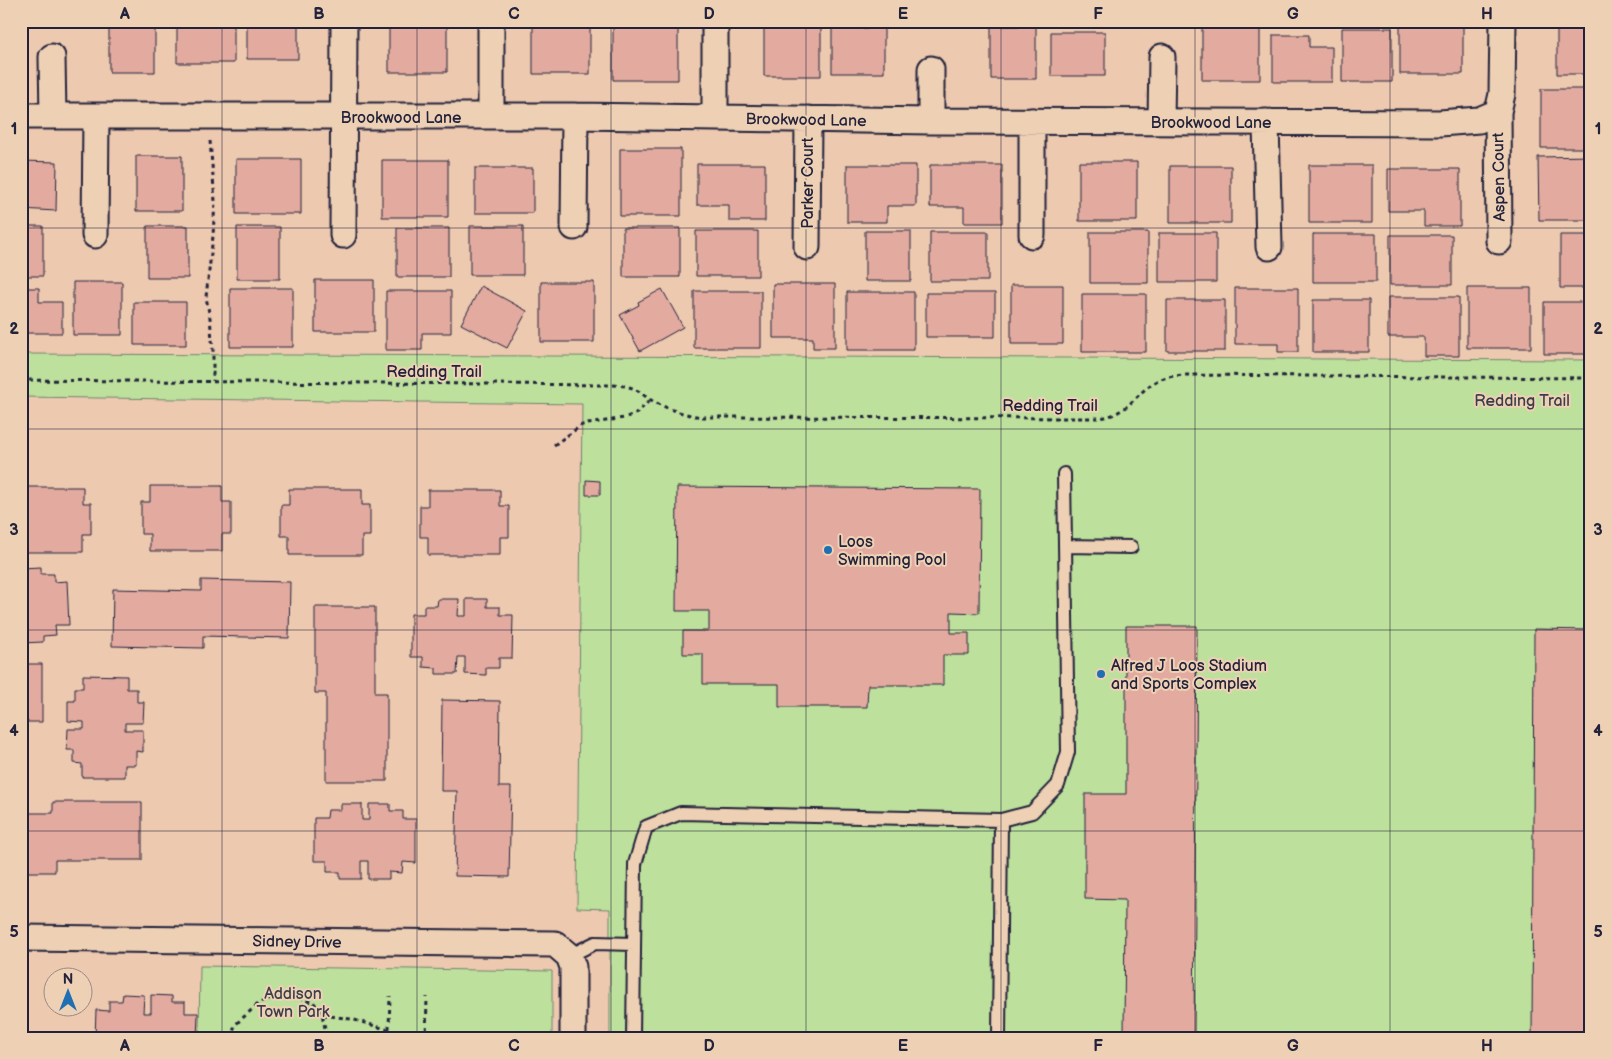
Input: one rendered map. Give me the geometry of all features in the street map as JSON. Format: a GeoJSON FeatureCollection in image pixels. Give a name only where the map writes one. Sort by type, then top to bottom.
{"type":"FeatureCollection","features":[{"type":"Feature","properties":{"kind":"street"},"geometry":{"type":"LineString","coordinates":[[342,234],[344,21]]}},
{"type":"Feature","properties":{"kind":"street"},"geometry":{"type":"LineString","coordinates":[[492,21],[492,116]]}},
{"type":"Feature","properties":{"kind":"street"},"geometry":{"type":"LineString","coordinates":[[1498,112],[1502,94],[1503,21]]}},
{"type":"Feature","properties":{"kind":"street"},"geometry":{"type":"LineString","coordinates":[[715,24],[715,117]]}},
{"type":"Feature","properties":{"kind":"street"},"geometry":{"type":"LineString","coordinates":[[52,57],[53,116]]}},
{"type":"Feature","properties":{"kind":"street"},"geometry":{"type":"LineString","coordinates":[[1162,57],[1162,122]]}},
{"type":"Feature","properties":{"kind":"street"},"geometry":{"type":"LineString","coordinates":[[930,69],[930,121]]}},
{"type":"Feature","properties":{"kind":"street","name":"Brookwood Lane"},"geometry":{"type":"LineString","coordinates":[[21,116],[575,116],[930,121],[1440,123],[1479,120],[1498,112]]}},
{"type":"Feature","properties":{"kind":"street","name":"Aspen Court"},"geometry":{"type":"LineString","coordinates":[[1498,112],[1499,241]]}},
{"type":"Feature","properties":{"kind":"street"},"geometry":{"type":"LineString","coordinates":[[96,116],[96,234]]}},
{"type":"Feature","properties":{"kind":"street"},"geometry":{"type":"LineString","coordinates":[[574,227],[575,116]]}},
{"type":"Feature","properties":{"kind":"street","name":"Parker Court"},"geometry":{"type":"LineString","coordinates":[[807,246],[808,119]]}},
{"type":"Feature","properties":{"kind":"street"},"geometry":{"type":"LineString","coordinates":[[1032,121],[1032,234]]}},
{"type":"Feature","properties":{"kind":"street"},"geometry":{"type":"LineString","coordinates":[[1266,122],[1269,247]]}},
{"type":"Feature","properties":{"kind":"street","name":"Sidney Drive"},"geometry":{"type":"LineString","coordinates":[[21,938],[555,944],[569,956]]}},
{"type":"Feature","properties":{"kind":"street"},"geometry":{"type":"LineString","coordinates":[[569,956],[573,967],[573,1038]]}},
{"type":"Feature","properties":{"kind":"lane"},"geometry":{"type":"LineString","coordinates":[[633,1038],[635,864],[646,827],[681,813],[1001,820],[1032,812],[1058,785],[1068,752],[1064,474]]}},
{"type":"Feature","properties":{"kind":"lane"},"geometry":{"type":"LineString","coordinates":[[1065,546],[1131,548]]}},
{"type":"Feature","properties":{"kind":"lane"},"geometry":{"type":"LineString","coordinates":[[999,1038],[1001,820]]}},
{"type":"Feature","properties":{"kind":"lane"},"geometry":{"type":"LineString","coordinates":[[569,956],[595,944],[634,944]]}},
{"type":"Feature","properties":{"kind":"path"},"geometry":{"type":"LineString","coordinates":[[211,117],[212,170],[215,201],[206,297],[213,350],[213,382]]}},
{"type":"Feature","properties":{"kind":"path","name":"Redding Trail"},"geometry":{"type":"LineString","coordinates":[[21,380],[607,384],[637,390],[650,400],[689,416],[703,417],[1099,418],[1111,416],[1125,408],[1154,382],[1168,377],[1184,375],[1591,378]]}},
{"type":"Feature","properties":{"kind":"path"},"geometry":{"type":"LineString","coordinates":[[554,445],[582,424],[624,418],[638,413],[650,400]]}},
{"type":"Feature","properties":{"kind":"path"},"geometry":{"type":"LineString","coordinates":[[231,1038],[235,1025],[259,1003],[287,994],[314,1003],[322,1014],[327,1038]]}},
{"type":"Feature","properties":{"kind":"path"},"geometry":{"type":"LineString","coordinates":[[388,1029],[390,996]]}},
{"type":"Feature","properties":{"kind":"path"},"geometry":{"type":"LineString","coordinates":[[426,1038],[427,997]]}},
{"type":"Feature","properties":{"kind":"path"},"geometry":{"type":"LineString","coordinates":[[322,1014],[352,1019],[416,1038]]}},
{"type":"Feature","properties":{"kind":"path"},"geometry":{"type":"LineString","coordinates":[[462,1038],[489,1036],[493,1038]]}},
{"type":"Feature","properties":{"kind":"green space","name":"Alfred J Loos Stadium and Sports Complex"},"geometry":{"type":"Polygon","coordinates":[[[21,354],[1591,360],[1591,1038],[610,1038],[610,909],[577,908],[582,404],[21,397],[21,354]]]}},
{"type":"Feature","properties":{"kind":"green space","name":"Addison Town Park"},"geometry":{"type":"Polygon","coordinates":[[[200,966],[552,971],[552,1038],[199,1038],[200,966]]]}},
{"type":"Feature","properties":{"kind":"building"},"geometry":{"type":"Polygon","coordinates":[[[177,21],[234,21],[234,63],[177,63],[177,21]]]}},
{"type":"Feature","properties":{"kind":"building"},"geometry":{"type":"Polygon","coordinates":[[[247,21],[298,21],[298,59],[247,59],[247,21]]]}},
{"type":"Feature","properties":{"kind":"building"},"geometry":{"type":"Polygon","coordinates":[[[389,21],[447,21],[447,72],[389,72],[389,21]]]}},
{"type":"Feature","properties":{"kind":"building"},"geometry":{"type":"Polygon","coordinates":[[[533,21],[590,21],[590,74],[533,74],[533,21]]]}},
{"type":"Feature","properties":{"kind":"building"},"geometry":{"type":"Polygon","coordinates":[[[613,21],[678,21],[678,80],[613,80],[613,21]]]}},
{"type":"Feature","properties":{"kind":"building"},"geometry":{"type":"Polygon","coordinates":[[[1275,21],[1330,21],[1330,23],[1275,23],[1275,21]]]}},
{"type":"Feature","properties":{"kind":"building"},"geometry":{"type":"Polygon","coordinates":[[[1400,21],[1463,21],[1463,74],[1400,74],[1400,21]]]}},
{"type":"Feature","properties":{"kind":"building"},"geometry":{"type":"Polygon","coordinates":[[[1557,21],[1591,21],[1591,74],[1557,74],[1557,21]]]}},
{"type":"Feature","properties":{"kind":"building"},"geometry":{"type":"Polygon","coordinates":[[[109,22],[155,22],[155,72],[109,72],[109,22]]]}},
{"type":"Feature","properties":{"kind":"building"},"geometry":{"type":"Polygon","coordinates":[[[991,26],[1036,26],[1036,79],[991,79],[991,26]]]}},
{"type":"Feature","properties":{"kind":"building"},"geometry":{"type":"Polygon","coordinates":[[[1202,26],[1260,26],[1260,80],[1202,80],[1202,26]]]}},
{"type":"Feature","properties":{"kind":"building"},"geometry":{"type":"Polygon","coordinates":[[[764,27],[821,27],[821,76],[764,76],[764,27]]]}},
{"type":"Feature","properties":{"kind":"building"},"geometry":{"type":"Polygon","coordinates":[[[832,28],[884,28],[884,73],[832,73],[832,28]]]}},
{"type":"Feature","properties":{"kind":"building"},"geometry":{"type":"Polygon","coordinates":[[[1342,28],[1392,28],[1392,82],[1342,82],[1342,28]]]}},
{"type":"Feature","properties":{"kind":"building"},"geometry":{"type":"Polygon","coordinates":[[[1051,32],[1105,32],[1105,76],[1051,76],[1051,32]]]}},
{"type":"Feature","properties":{"kind":"building"},"geometry":{"type":"Polygon","coordinates":[[[1273,35],[1309,35],[1309,47],[1332,47],[1332,82],[1273,82],[1273,35]]]}},
{"type":"Feature","properties":{"kind":"building"},"geometry":{"type":"Polygon","coordinates":[[[1541,89],[1591,89],[1591,148],[1541,148],[1541,89]]]}},
{"type":"Feature","properties":{"kind":"building"},"geometry":{"type":"Polygon","coordinates":[[[620,149],[681,149],[681,216],[620,216],[620,149]]]}},
{"type":"Feature","properties":{"kind":"building"},"geometry":{"type":"Polygon","coordinates":[[[136,156],[182,156],[182,211],[136,211],[136,156]]]}},
{"type":"Feature","properties":{"kind":"building"},"geometry":{"type":"Polygon","coordinates":[[[1591,156],[1591,220],[1539,220],[1538,157],[1591,156]]]}},
{"type":"Feature","properties":{"kind":"building"},"geometry":{"type":"Polygon","coordinates":[[[236,159],[301,159],[301,214],[236,214],[236,159]]]}},
{"type":"Feature","properties":{"kind":"building"},"geometry":{"type":"Polygon","coordinates":[[[382,160],[448,160],[448,217],[382,217],[382,160]]]}},
{"type":"Feature","properties":{"kind":"building"},"geometry":{"type":"Polygon","coordinates":[[[21,161],[57,162],[56,211],[21,209],[21,161]]]}},
{"type":"Feature","properties":{"kind":"building"},"geometry":{"type":"Polygon","coordinates":[[[1079,162],[1137,162],[1137,221],[1079,221],[1079,162]]]}},
{"type":"Feature","properties":{"kind":"building"},"geometry":{"type":"Polygon","coordinates":[[[697,164],[765,164],[765,221],[729,221],[729,205],[697,205],[697,164]]]}},
{"type":"Feature","properties":{"kind":"building"},"geometry":{"type":"Polygon","coordinates":[[[847,165],[916,165],[916,206],[887,206],[887,222],[847,222],[847,165]]]}},
{"type":"Feature","properties":{"kind":"building"},"geometry":{"type":"Polygon","coordinates":[[[930,165],[1002,165],[1002,223],[964,223],[964,207],[930,207],[930,165]]]}},
{"type":"Feature","properties":{"kind":"building"},"geometry":{"type":"Polygon","coordinates":[[[1309,165],[1372,165],[1372,223],[1309,223],[1309,165]]]}},
{"type":"Feature","properties":{"kind":"building"},"geometry":{"type":"Polygon","coordinates":[[[1170,166],[1231,166],[1231,223],[1170,223],[1170,166]]]}},
{"type":"Feature","properties":{"kind":"building"},"geometry":{"type":"Polygon","coordinates":[[[475,168],[533,168],[533,213],[475,213],[475,168]]]}},
{"type":"Feature","properties":{"kind":"building"},"geometry":{"type":"Polygon","coordinates":[[[1388,169],[1460,169],[1460,226],[1424,226],[1424,211],[1388,211],[1388,169]]]}},
{"type":"Feature","properties":{"kind":"building"},"geometry":{"type":"Polygon","coordinates":[[[21,226],[43,226],[43,276],[21,276],[21,226]]]}},
{"type":"Feature","properties":{"kind":"building"},"geometry":{"type":"Polygon","coordinates":[[[147,226],[188,226],[188,278],[147,278],[147,226]]]}},
{"type":"Feature","properties":{"kind":"building"},"geometry":{"type":"Polygon","coordinates":[[[470,226],[523,226],[523,275],[470,275],[470,226]]]}},
{"type":"Feature","properties":{"kind":"building"},"geometry":{"type":"Polygon","coordinates":[[[237,227],[280,227],[280,279],[237,279],[237,227]]]}},
{"type":"Feature","properties":{"kind":"building"},"geometry":{"type":"Polygon","coordinates":[[[397,228],[449,228],[449,277],[397,277],[397,228]]]}},
{"type":"Feature","properties":{"kind":"building"},"geometry":{"type":"Polygon","coordinates":[[[623,228],[680,228],[680,277],[623,277],[623,228]]]}},
{"type":"Feature","properties":{"kind":"building"},"geometry":{"type":"Polygon","coordinates":[[[696,231],[758,231],[758,276],[696,276],[696,231]]]}},
{"type":"Feature","properties":{"kind":"building"},"geometry":{"type":"Polygon","coordinates":[[[865,231],[911,231],[911,281],[865,281],[865,231]]]}},
{"type":"Feature","properties":{"kind":"building"},"geometry":{"type":"Polygon","coordinates":[[[930,232],[988,232],[988,281],[930,281],[930,232]]]}},
{"type":"Feature","properties":{"kind":"building"},"geometry":{"type":"Polygon","coordinates":[[[1090,232],[1148,232],[1148,283],[1090,283],[1090,232]]]}},
{"type":"Feature","properties":{"kind":"building"},"geometry":{"type":"Polygon","coordinates":[[[1159,233],[1216,233],[1216,282],[1159,282],[1159,233]]]}},
{"type":"Feature","properties":{"kind":"building"},"geometry":{"type":"Polygon","coordinates":[[[1313,234],[1376,234],[1376,282],[1313,282],[1313,234]]]}},
{"type":"Feature","properties":{"kind":"building"},"geometry":{"type":"Polygon","coordinates":[[[1390,235],[1452,235],[1452,285],[1390,285],[1390,235]]]}},
{"type":"Feature","properties":{"kind":"building"},"geometry":{"type":"Polygon","coordinates":[[[1560,235],[1591,235],[1591,288],[1560,288],[1560,235]]]}},
{"type":"Feature","properties":{"kind":"building"},"geometry":{"type":"Polygon","coordinates":[[[315,280],[374,280],[374,332],[315,332],[315,280]]]}},
{"type":"Feature","properties":{"kind":"building"},"geometry":{"type":"Polygon","coordinates":[[[73,282],[122,282],[122,335],[73,335],[73,282]]]}},
{"type":"Feature","properties":{"kind":"building"},"geometry":{"type":"Polygon","coordinates":[[[541,282],[594,282],[594,342],[541,342],[541,282]]]}},
{"type":"Feature","properties":{"kind":"building"},"geometry":{"type":"Polygon","coordinates":[[[773,284],[835,284],[835,348],[813,348],[813,338],[773,338],[773,284]]]}},
{"type":"Feature","properties":{"kind":"building"},"geometry":{"type":"Polygon","coordinates":[[[1011,285],[1063,285],[1063,344],[1011,344],[1011,285]]]}},
{"type":"Feature","properties":{"kind":"building"},"geometry":{"type":"Polygon","coordinates":[[[481,286],[527,311],[507,348],[461,324],[481,286]]]}},
{"type":"Feature","properties":{"kind":"building"},"geometry":{"type":"Polygon","coordinates":[[[21,288],[39,288],[39,302],[62,302],[62,333],[21,333],[21,288]]]}},
{"type":"Feature","properties":{"kind":"building"},"geometry":{"type":"Polygon","coordinates":[[[230,288],[293,288],[293,347],[230,347],[230,288]]]}},
{"type":"Feature","properties":{"kind":"building"},"geometry":{"type":"Polygon","coordinates":[[[1235,288],[1298,288],[1298,352],[1278,352],[1278,344],[1235,344],[1235,288]]]}},
{"type":"Feature","properties":{"kind":"building"},"geometry":{"type":"Polygon","coordinates":[[[1467,288],[1531,288],[1531,348],[1467,348],[1467,288]]]}},
{"type":"Feature","properties":{"kind":"building"},"geometry":{"type":"Polygon","coordinates":[[[662,289],[683,327],[640,351],[620,315],[639,305],[638,302],[662,289]]]}},
{"type":"Feature","properties":{"kind":"building"},"geometry":{"type":"Polygon","coordinates":[[[386,291],[451,291],[451,333],[422,333],[422,350],[386,350],[386,291]]]}},
{"type":"Feature","properties":{"kind":"building"},"geometry":{"type":"Polygon","coordinates":[[[694,291],[761,291],[761,348],[694,348],[694,291]]]}},
{"type":"Feature","properties":{"kind":"building"},"geometry":{"type":"Polygon","coordinates":[[[847,292],[914,292],[914,350],[847,350],[847,292]]]}},
{"type":"Feature","properties":{"kind":"building"},"geometry":{"type":"Polygon","coordinates":[[[926,293],[995,293],[995,337],[926,337],[926,293]]]}},
{"type":"Feature","properties":{"kind":"building"},"geometry":{"type":"Polygon","coordinates":[[[1082,294],[1146,294],[1146,352],[1082,352],[1082,294]]]}},
{"type":"Feature","properties":{"kind":"building"},"geometry":{"type":"Polygon","coordinates":[[[1388,297],[1459,297],[1459,356],[1424,356],[1424,337],[1388,337],[1388,297]]]}},
{"type":"Feature","properties":{"kind":"building"},"geometry":{"type":"Polygon","coordinates":[[[1167,300],[1225,300],[1225,351],[1167,351],[1167,300]]]}},
{"type":"Feature","properties":{"kind":"building"},"geometry":{"type":"Polygon","coordinates":[[[1313,300],[1369,300],[1369,352],[1313,352],[1313,300]]]}},
{"type":"Feature","properties":{"kind":"building"},"geometry":{"type":"Polygon","coordinates":[[[134,302],[186,302],[186,345],[134,345],[134,302]]]}},
{"type":"Feature","properties":{"kind":"building"},"geometry":{"type":"Polygon","coordinates":[[[1544,302],[1591,302],[1591,354],[1544,354],[1544,302]]]}},
{"type":"Feature","properties":{"kind":"building"},"geometry":{"type":"Polygon","coordinates":[[[586,480],[600,481],[600,495],[586,495],[586,480]]]}},
{"type":"Feature","properties":{"kind":"building"},"geometry":{"type":"Polygon","coordinates":[[[150,486],[222,486],[222,502],[231,502],[231,534],[222,534],[222,551],[150,551],[150,534],[141,534],[141,502],[150,502],[150,486]]]}},
{"type":"Feature","properties":{"kind":"building"},"geometry":{"type":"Polygon","coordinates":[[[21,487],[83,487],[83,503],[91,503],[91,534],[83,534],[83,552],[21,552],[21,487]]]}},
{"type":"Feature","properties":{"kind":"building","name":"Loos Swimming Pool"},"geometry":{"type":"Polygon","coordinates":[[[677,487],[980,489],[979,613],[951,612],[951,633],[969,633],[969,655],[943,655],[943,685],[868,685],[867,707],[779,707],[779,684],[703,684],[703,654],[683,654],[683,631],[709,631],[709,611],[676,611],[677,487]]]}},
{"type":"Feature","properties":{"kind":"building"},"geometry":{"type":"Polygon","coordinates":[[[289,489],[362,489],[362,505],[370,505],[370,536],[362,536],[362,555],[289,555],[289,536],[281,536],[281,505],[289,505],[289,489]]]}},
{"type":"Feature","properties":{"kind":"building"},"geometry":{"type":"Polygon","coordinates":[[[428,490],[500,490],[500,506],[509,506],[509,537],[500,537],[500,555],[428,555],[428,537],[420,537],[420,506],[428,506],[428,490]]]}},
{"type":"Feature","properties":{"kind":"building"},"geometry":{"type":"Polygon","coordinates":[[[41,567],[41,574],[54,574],[54,582],[67,581],[69,625],[55,625],[56,635],[43,636],[43,642],[22,643],[21,568],[41,567]]]}},
{"type":"Feature","properties":{"kind":"building"},"geometry":{"type":"Polygon","coordinates":[[[201,580],[290,582],[289,638],[203,636],[203,648],[112,646],[113,589],[201,591],[201,580]]]}},
{"type":"Feature","properties":{"kind":"building"},"geometry":{"type":"Polygon","coordinates":[[[438,599],[459,599],[458,616],[466,616],[466,599],[487,599],[487,607],[500,607],[500,615],[513,615],[512,658],[499,658],[499,668],[486,668],[486,675],[465,674],[465,657],[458,657],[457,674],[436,674],[436,668],[423,667],[423,657],[411,657],[411,614],[424,614],[424,606],[437,606],[438,599]]]}},
{"type":"Feature","properties":{"kind":"building"},"geometry":{"type":"Polygon","coordinates":[[[315,607],[375,607],[375,693],[387,693],[387,781],[326,781],[326,693],[315,693],[315,607]]]}},
{"type":"Feature","properties":{"kind":"building"},"geometry":{"type":"Polygon","coordinates":[[[1126,626],[1197,626],[1194,1038],[1124,1038],[1125,900],[1085,899],[1085,794],[1126,794],[1126,626]]]}},
{"type":"Feature","properties":{"kind":"building"},"geometry":{"type":"Polygon","coordinates":[[[1534,629],[1591,630],[1591,1038],[1532,1038],[1534,629]]]}},
{"type":"Feature","properties":{"kind":"building"},"geometry":{"type":"Polygon","coordinates":[[[21,664],[42,664],[42,722],[21,722],[21,664]]]}},
{"type":"Feature","properties":{"kind":"building"},"geometry":{"type":"Polygon","coordinates":[[[83,675],[127,676],[127,689],[137,689],[137,702],[144,702],[143,723],[125,723],[125,730],[143,730],[143,752],[136,751],[136,765],[125,765],[125,777],[82,777],[82,764],[74,763],[74,750],[67,750],[68,729],[84,729],[84,722],[68,721],[68,701],[75,701],[75,688],[83,688],[83,675]]]}},
{"type":"Feature","properties":{"kind":"building"},"geometry":{"type":"Polygon","coordinates":[[[442,700],[500,701],[499,787],[511,787],[509,877],[455,876],[457,791],[441,791],[442,700]]]}},
{"type":"Feature","properties":{"kind":"building"},"geometry":{"type":"Polygon","coordinates":[[[53,802],[142,802],[142,860],[55,860],[55,872],[21,872],[21,813],[53,813],[53,802]]]}},
{"type":"Feature","properties":{"kind":"building"},"geometry":{"type":"Polygon","coordinates":[[[341,804],[362,804],[362,820],[369,820],[369,804],[390,804],[390,811],[403,811],[403,819],[416,819],[416,863],[403,862],[402,873],[389,872],[389,879],[368,879],[368,861],[361,861],[361,879],[340,879],[340,872],[327,872],[327,861],[314,861],[314,818],[327,818],[328,810],[341,810],[341,804]]]}},
{"type":"Feature","properties":{"kind":"building"},"geometry":{"type":"Polygon","coordinates":[[[123,994],[144,995],[143,1013],[151,1013],[151,995],[172,996],[172,1002],[185,1002],[185,1013],[198,1013],[197,1038],[95,1038],[96,1010],[109,1011],[109,1001],[122,1001],[123,994]]]}},
{"type":"Feature","properties":{"kind":"place","name":"Loos Swimming Pool"},"geometry":{"type":"Point","coordinates":[828,550]}},
{"type":"Feature","properties":{"kind":"place","name":"Alfred J Loos Stadium and Sports Complex"},"geometry":{"type":"Point","coordinates":[1101,674]}}]}
